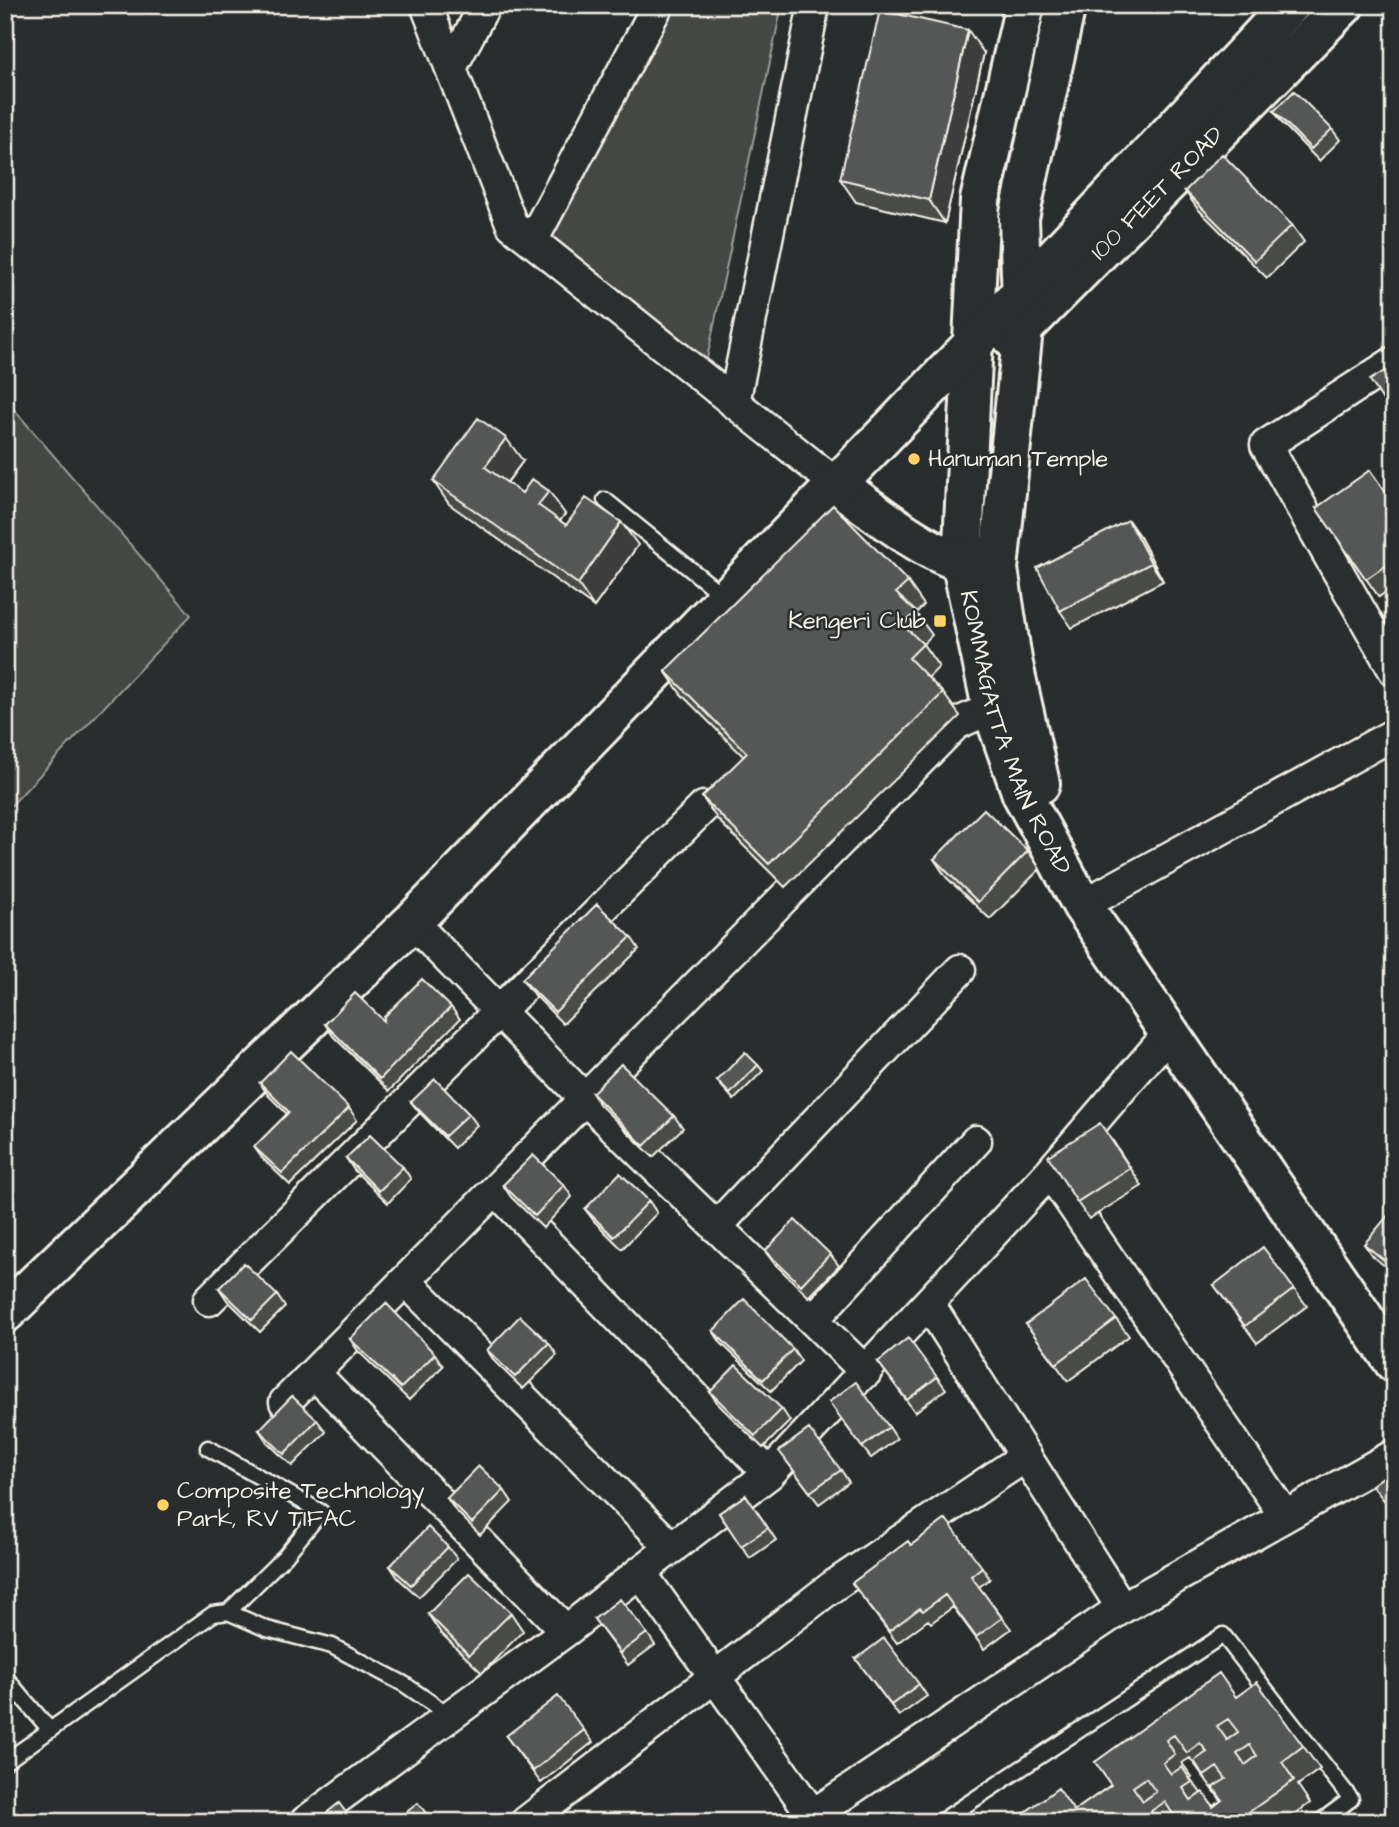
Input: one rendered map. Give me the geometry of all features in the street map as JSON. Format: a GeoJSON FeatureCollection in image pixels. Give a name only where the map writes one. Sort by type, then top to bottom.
{"type":"FeatureCollection","features":[{"type":"Feature","properties":{"kind":"main road","name":"KOMMAGATTA MAIN ROAD"},"geometry":{"type":"LineString","coordinates":[[1025,5],[981,200],[971,382],[980,567],[992,708],[1021,794],[1082,905],[1394,1363]]}},
{"type":"Feature","properties":{"kind":"main road","name":"KOMMAGATTA MAIN ROAD"},"geometry":{"type":"LineString","coordinates":[[1066,5],[1019,218],[1023,329],[980,567],[1012,660],[1041,784],[1101,895],[1394,1323]]}},
{"type":"Feature","properties":{"kind":"main road","name":"100 FEET ROAD"},"geometry":{"type":"LineString","coordinates":[[5,1313],[412,922],[727,599],[835,483],[973,344],[1290,5]]}},
{"type":"Feature","properties":{"kind":"main road","name":"100 FEET ROAD"},"geometry":{"type":"LineString","coordinates":[[971,382],[1344,5]]}},
{"type":"Feature","properties":{"kind":"main road"},"geometry":{"type":"LineString","coordinates":[[835,483],[897,527],[980,567]]}},
{"type":"Feature","properties":{"kind":"street"},"geometry":{"type":"LineString","coordinates":[[426,5],[512,225],[835,483]]}},
{"type":"Feature","properties":{"kind":"street"},"geometry":{"type":"LineString","coordinates":[[451,68],[485,5]]}},
{"type":"Feature","properties":{"kind":"street"},"geometry":{"type":"LineString","coordinates":[[532,242],[657,5]]}},
{"type":"Feature","properties":{"kind":"street"},"geometry":{"type":"LineString","coordinates":[[734,403],[814,5]]}},
{"type":"Feature","properties":{"kind":"street"},"geometry":{"type":"LineString","coordinates":[[1394,362],[1266,445],[1394,670]]}},
{"type":"Feature","properties":{"kind":"street"},"geometry":{"type":"LineString","coordinates":[[285,1402],[497,1191],[956,724],[992,708]]}},
{"type":"Feature","properties":{"kind":"street"},"geometry":{"type":"LineString","coordinates":[[1101,895],[1394,734]]}},
{"type":"Feature","properties":{"kind":"street"},"geometry":{"type":"LineString","coordinates":[[209,1300],[704,807]]}},
{"type":"Feature","properties":{"kind":"street"},"geometry":{"type":"LineString","coordinates":[[412,922],[586,1100],[866,1372]]}},
{"type":"Feature","properties":{"kind":"street"},"geometry":{"type":"LineString","coordinates":[[716,1227],[960,970]]}},
{"type":"Feature","properties":{"kind":"street"},"geometry":{"type":"LineString","coordinates":[[305,1822],[566,1631],[769,1474],[1050,1172],[1170,1032]]}},
{"type":"Feature","properties":{"kind":"street"},"geometry":{"type":"LineString","coordinates":[[813,1320],[976,1141]]}},
{"type":"Feature","properties":{"kind":"street"},"geometry":{"type":"LineString","coordinates":[[1050,1172],[1285,1516]]}},
{"type":"Feature","properties":{"kind":"street"},"geometry":{"type":"LineString","coordinates":[[497,1191],[769,1474]]}},
{"type":"Feature","properties":{"kind":"street"},"geometry":{"type":"LineString","coordinates":[[406,1281],[672,1548]]}},
{"type":"Feature","properties":{"kind":"street"},"geometry":{"type":"LineString","coordinates":[[929,1304],[1122,1608]]}},
{"type":"Feature","properties":{"kind":"street"},"geometry":{"type":"LineString","coordinates":[[314,1373],[566,1631]]}},
{"type":"Feature","properties":{"kind":"street"},"geometry":{"type":"LineString","coordinates":[[640,1572],[811,1819],[1122,1608],[1394,1455]]}},
{"type":"Feature","properties":{"kind":"street"},"geometry":{"type":"LineString","coordinates":[[526,1822],[833,1586],[1026,1456]]}},
{"type":"Feature","properties":{"kind":"lane"},"geometry":{"type":"LineString","coordinates":[[605,500],[727,599]]}},
{"type":"Feature","properties":{"kind":"lane"},"geometry":{"type":"LineString","coordinates":[[208,1448],[321,1512],[285,1556],[228,1612]]}},
{"type":"Feature","properties":{"kind":"lane"},"geometry":{"type":"LineString","coordinates":[[5,1762],[214,1614],[228,1612],[267,1629],[332,1646],[404,1684],[450,1716]]}},
{"type":"Feature","properties":{"kind":"lane"},"geometry":{"type":"LineString","coordinates":[[940,1822],[1223,1635],[1351,1800],[1320,1822]]}},
{"type":"Feature","properties":{"kind":"lane"},"geometry":{"type":"LineString","coordinates":[[5,1677],[50,1730]]}},
{"type":"Feature","properties":{"kind":"shaded area"},"geometry":{"type":"Polygon","coordinates":[[[673,5],[782,5],[705,368],[550,236],[673,5]]]}},
{"type":"Feature","properties":{"kind":"shaded area"},"geometry":{"type":"Polygon","coordinates":[[[5,399],[191,615],[5,812],[5,399]]]}},
{"type":"Feature","properties":{"kind":"building"},"geometry":{"type":"Polygon","coordinates":[[[880,10],[968,30],[929,200],[840,179],[880,10]]]}},
{"type":"Feature","properties":{"kind":"building"},"geometry":{"type":"Polygon","coordinates":[[[1294,91],[1332,129],[1311,149],[1274,111],[1294,91]]]}},
{"type":"Feature","properties":{"kind":"building"},"geometry":{"type":"Polygon","coordinates":[[[1222,154],[1292,225],[1255,261],[1185,191],[1222,154]]]}},
{"type":"Feature","properties":{"kind":"building"},"geometry":{"type":"Polygon","coordinates":[[[1394,365],[1394,417],[1370,380],[1394,365]]]}},
{"type":"Feature","properties":{"kind":"building"},"geometry":{"type":"Polygon","coordinates":[[[478,418],[506,438],[485,467],[522,493],[532,479],[549,491],[538,505],[566,525],[586,498],[621,522],[578,584],[433,481],[478,418]]]}},
{"type":"Feature","properties":{"kind":"building"},"geometry":{"type":"Polygon","coordinates":[[[1370,470],[1394,504],[1394,560],[1366,579],[1316,508],[1370,470]]]}},
{"type":"Feature","properties":{"kind":"building"},"geometry":{"type":"Polygon","coordinates":[[[833,505],[908,582],[896,593],[916,612],[903,625],[923,644],[909,658],[943,693],[769,864],[702,797],[747,753],[665,671],[833,505]]]}},
{"type":"Feature","properties":{"kind":"building"},"geometry":{"type":"Polygon","coordinates":[[[1128,520],[1151,563],[1060,611],[1037,568],[1128,520]]]}},
{"type":"Feature","properties":{"kind":"building"},"geometry":{"type":"Polygon","coordinates":[[[984,809],[1028,851],[978,902],[934,859],[984,809]]]}},
{"type":"Feature","properties":{"kind":"building"},"geometry":{"type":"Polygon","coordinates":[[[597,904],[631,937],[555,1012],[522,979],[597,904]]]}},
{"type":"Feature","properties":{"kind":"building"},"geometry":{"type":"Polygon","coordinates":[[[422,979],[451,1007],[380,1079],[325,1024],[355,993],[384,1021],[384,1017],[422,979]]]}},
{"type":"Feature","properties":{"kind":"building"},"geometry":{"type":"Polygon","coordinates":[[[291,1051],[349,1108],[282,1173],[254,1147],[289,1112],[260,1083],[291,1051]]]}},
{"type":"Feature","properties":{"kind":"building"},"geometry":{"type":"Polygon","coordinates":[[[745,1052],[758,1065],[730,1094],[717,1081],[745,1052]]]}},
{"type":"Feature","properties":{"kind":"building"},"geometry":{"type":"Polygon","coordinates":[[[621,1064],[674,1116],[644,1146],[592,1093],[621,1064]]]}},
{"type":"Feature","properties":{"kind":"building"},"geometry":{"type":"Polygon","coordinates":[[[435,1079],[469,1114],[445,1136],[411,1102],[435,1079]]]}},
{"type":"Feature","properties":{"kind":"building"},"geometry":{"type":"Polygon","coordinates":[[[1100,1123],[1130,1168],[1077,1202],[1048,1156],[1100,1123]]]}},
{"type":"Feature","properties":{"kind":"building"},"geometry":{"type":"Polygon","coordinates":[[[370,1135],[403,1167],[379,1191],[346,1158],[370,1135]]]}},
{"type":"Feature","properties":{"kind":"building"},"geometry":{"type":"Polygon","coordinates":[[[533,1155],[564,1185],[535,1216],[503,1185],[533,1155]]]}},
{"type":"Feature","properties":{"kind":"building"},"geometry":{"type":"Polygon","coordinates":[[[620,1173],[649,1201],[614,1237],[585,1209],[620,1173]]]}},
{"type":"Feature","properties":{"kind":"building"},"geometry":{"type":"Polygon","coordinates":[[[1390,1213],[1394,1216],[1394,1268],[1364,1244],[1390,1213]]]}},
{"type":"Feature","properties":{"kind":"building"},"geometry":{"type":"Polygon","coordinates":[[[795,1220],[830,1254],[801,1285],[765,1251],[795,1220]]]}},
{"type":"Feature","properties":{"kind":"building"},"geometry":{"type":"Polygon","coordinates":[[[1263,1247],[1294,1289],[1245,1326],[1214,1285],[1263,1247]]]}},
{"type":"Feature","properties":{"kind":"building"},"geometry":{"type":"Polygon","coordinates":[[[244,1263],[277,1295],[252,1320],[219,1288],[244,1263]]]}},
{"type":"Feature","properties":{"kind":"building"},"geometry":{"type":"Polygon","coordinates":[[[1086,1279],[1116,1319],[1056,1364],[1026,1324],[1086,1279]]]}},
{"type":"Feature","properties":{"kind":"building"},"geometry":{"type":"Polygon","coordinates":[[[744,1299],[793,1349],[763,1380],[713,1331],[744,1299]]]}},
{"type":"Feature","properties":{"kind":"building"},"geometry":{"type":"Polygon","coordinates":[[[386,1303],[435,1354],[401,1388],[350,1339],[386,1303]]]}},
{"type":"Feature","properties":{"kind":"building"},"geometry":{"type":"Polygon","coordinates":[[[520,1316],[549,1343],[515,1377],[487,1350],[520,1316]]]}},
{"type":"Feature","properties":{"kind":"building"},"geometry":{"type":"Polygon","coordinates":[[[908,1338],[937,1377],[907,1400],[878,1362],[908,1338]]]}},
{"type":"Feature","properties":{"kind":"building"},"geometry":{"type":"Polygon","coordinates":[[[736,1365],[782,1409],[755,1436],[710,1392],[736,1365]]]}},
{"type":"Feature","properties":{"kind":"building"},"geometry":{"type":"Polygon","coordinates":[[[856,1382],[889,1427],[862,1447],[829,1402],[856,1382]]]}},
{"type":"Feature","properties":{"kind":"building"},"geometry":{"type":"Polygon","coordinates":[[[292,1396],[317,1420],[284,1454],[259,1430],[292,1396]]]}},
{"type":"Feature","properties":{"kind":"building"},"geometry":{"type":"Polygon","coordinates":[[[809,1429],[841,1470],[810,1492],[779,1451],[809,1429]]]}},
{"type":"Feature","properties":{"kind":"building"},"geometry":{"type":"Polygon","coordinates":[[[479,1466],[504,1490],[472,1523],[447,1498],[479,1466]]]}},
{"type":"Feature","properties":{"kind":"building"},"geometry":{"type":"Polygon","coordinates":[[[1394,1469],[1394,1513],[1372,1485],[1394,1469]]]}},
{"type":"Feature","properties":{"kind":"building"},"geometry":{"type":"Polygon","coordinates":[[[746,1495],[768,1528],[741,1546],[719,1513],[746,1495]]]}},
{"type":"Feature","properties":{"kind":"building"},"geometry":{"type":"Polygon","coordinates":[[[946,1519],[982,1567],[971,1576],[1002,1618],[976,1637],[945,1595],[923,1611],[920,1608],[889,1631],[852,1583],[908,1541],[911,1545],[946,1519]]]}},
{"type":"Feature","properties":{"kind":"building"},"geometry":{"type":"Polygon","coordinates":[[[428,1527],[448,1547],[411,1585],[390,1566],[428,1527]]]}},
{"type":"Feature","properties":{"kind":"building"},"geometry":{"type":"Polygon","coordinates":[[[469,1573],[511,1613],[469,1655],[428,1614],[469,1573]]]}},
{"type":"Feature","properties":{"kind":"building"},"geometry":{"type":"Polygon","coordinates":[[[620,1599],[647,1633],[620,1653],[594,1619],[620,1599]]]}},
{"type":"Feature","properties":{"kind":"building"},"geometry":{"type":"Polygon","coordinates":[[[884,1638],[919,1684],[891,1705],[856,1659],[884,1638]]]}},
{"type":"Feature","properties":{"kind":"building"},"geometry":{"type":"Polygon","coordinates":[[[1219,1673],[1236,1697],[1257,1682],[1303,1746],[1282,1762],[1294,1780],[1235,1822],[1169,1822],[1175,1817],[1165,1802],[1151,1811],[1159,1822],[1118,1822],[1114,1815],[1103,1822],[1012,1822],[1058,1788],[1074,1811],[1111,1785],[1095,1762],[1219,1673]],[[1228,1719],[1217,1726],[1227,1740],[1238,1732],[1228,1719]],[[1174,1735],[1166,1740],[1175,1754],[1163,1763],[1171,1774],[1182,1767],[1192,1782],[1183,1788],[1191,1800],[1203,1792],[1213,1807],[1222,1800],[1213,1787],[1226,1779],[1217,1767],[1204,1776],[1194,1761],[1207,1752],[1200,1743],[1187,1753],[1174,1735]],[[1250,1745],[1237,1754],[1245,1765],[1257,1756],[1250,1745]],[[1146,1778],[1133,1787],[1143,1801],[1156,1792],[1146,1778]]]}},
{"type":"Feature","properties":{"kind":"building"},"geometry":{"type":"Polygon","coordinates":[[[558,1696],[584,1730],[533,1771],[506,1736],[558,1696]]]}},
{"type":"Feature","properties":{"kind":"building"},"geometry":{"type":"Polygon","coordinates":[[[339,1803],[353,1822],[315,1822],[339,1803]]]}},
{"type":"Feature","properties":{"kind":"building"},"geometry":{"type":"Polygon","coordinates":[[[418,1803],[433,1822],[394,1822],[418,1803]]]}},
{"type":"Feature","properties":{"kind":"place","name":"Hanuman Temple"},"geometry":{"type":"Point","coordinates":[914,459]}},
{"type":"Feature","properties":{"kind":"place","name":"Kengeri Club"},"geometry":{"type":"Point","coordinates":[940,621]}},
{"type":"Feature","properties":{"kind":"place","name":"Composite Technology Park, RV TIFAC"},"geometry":{"type":"Point","coordinates":[163,1505]}}]}
